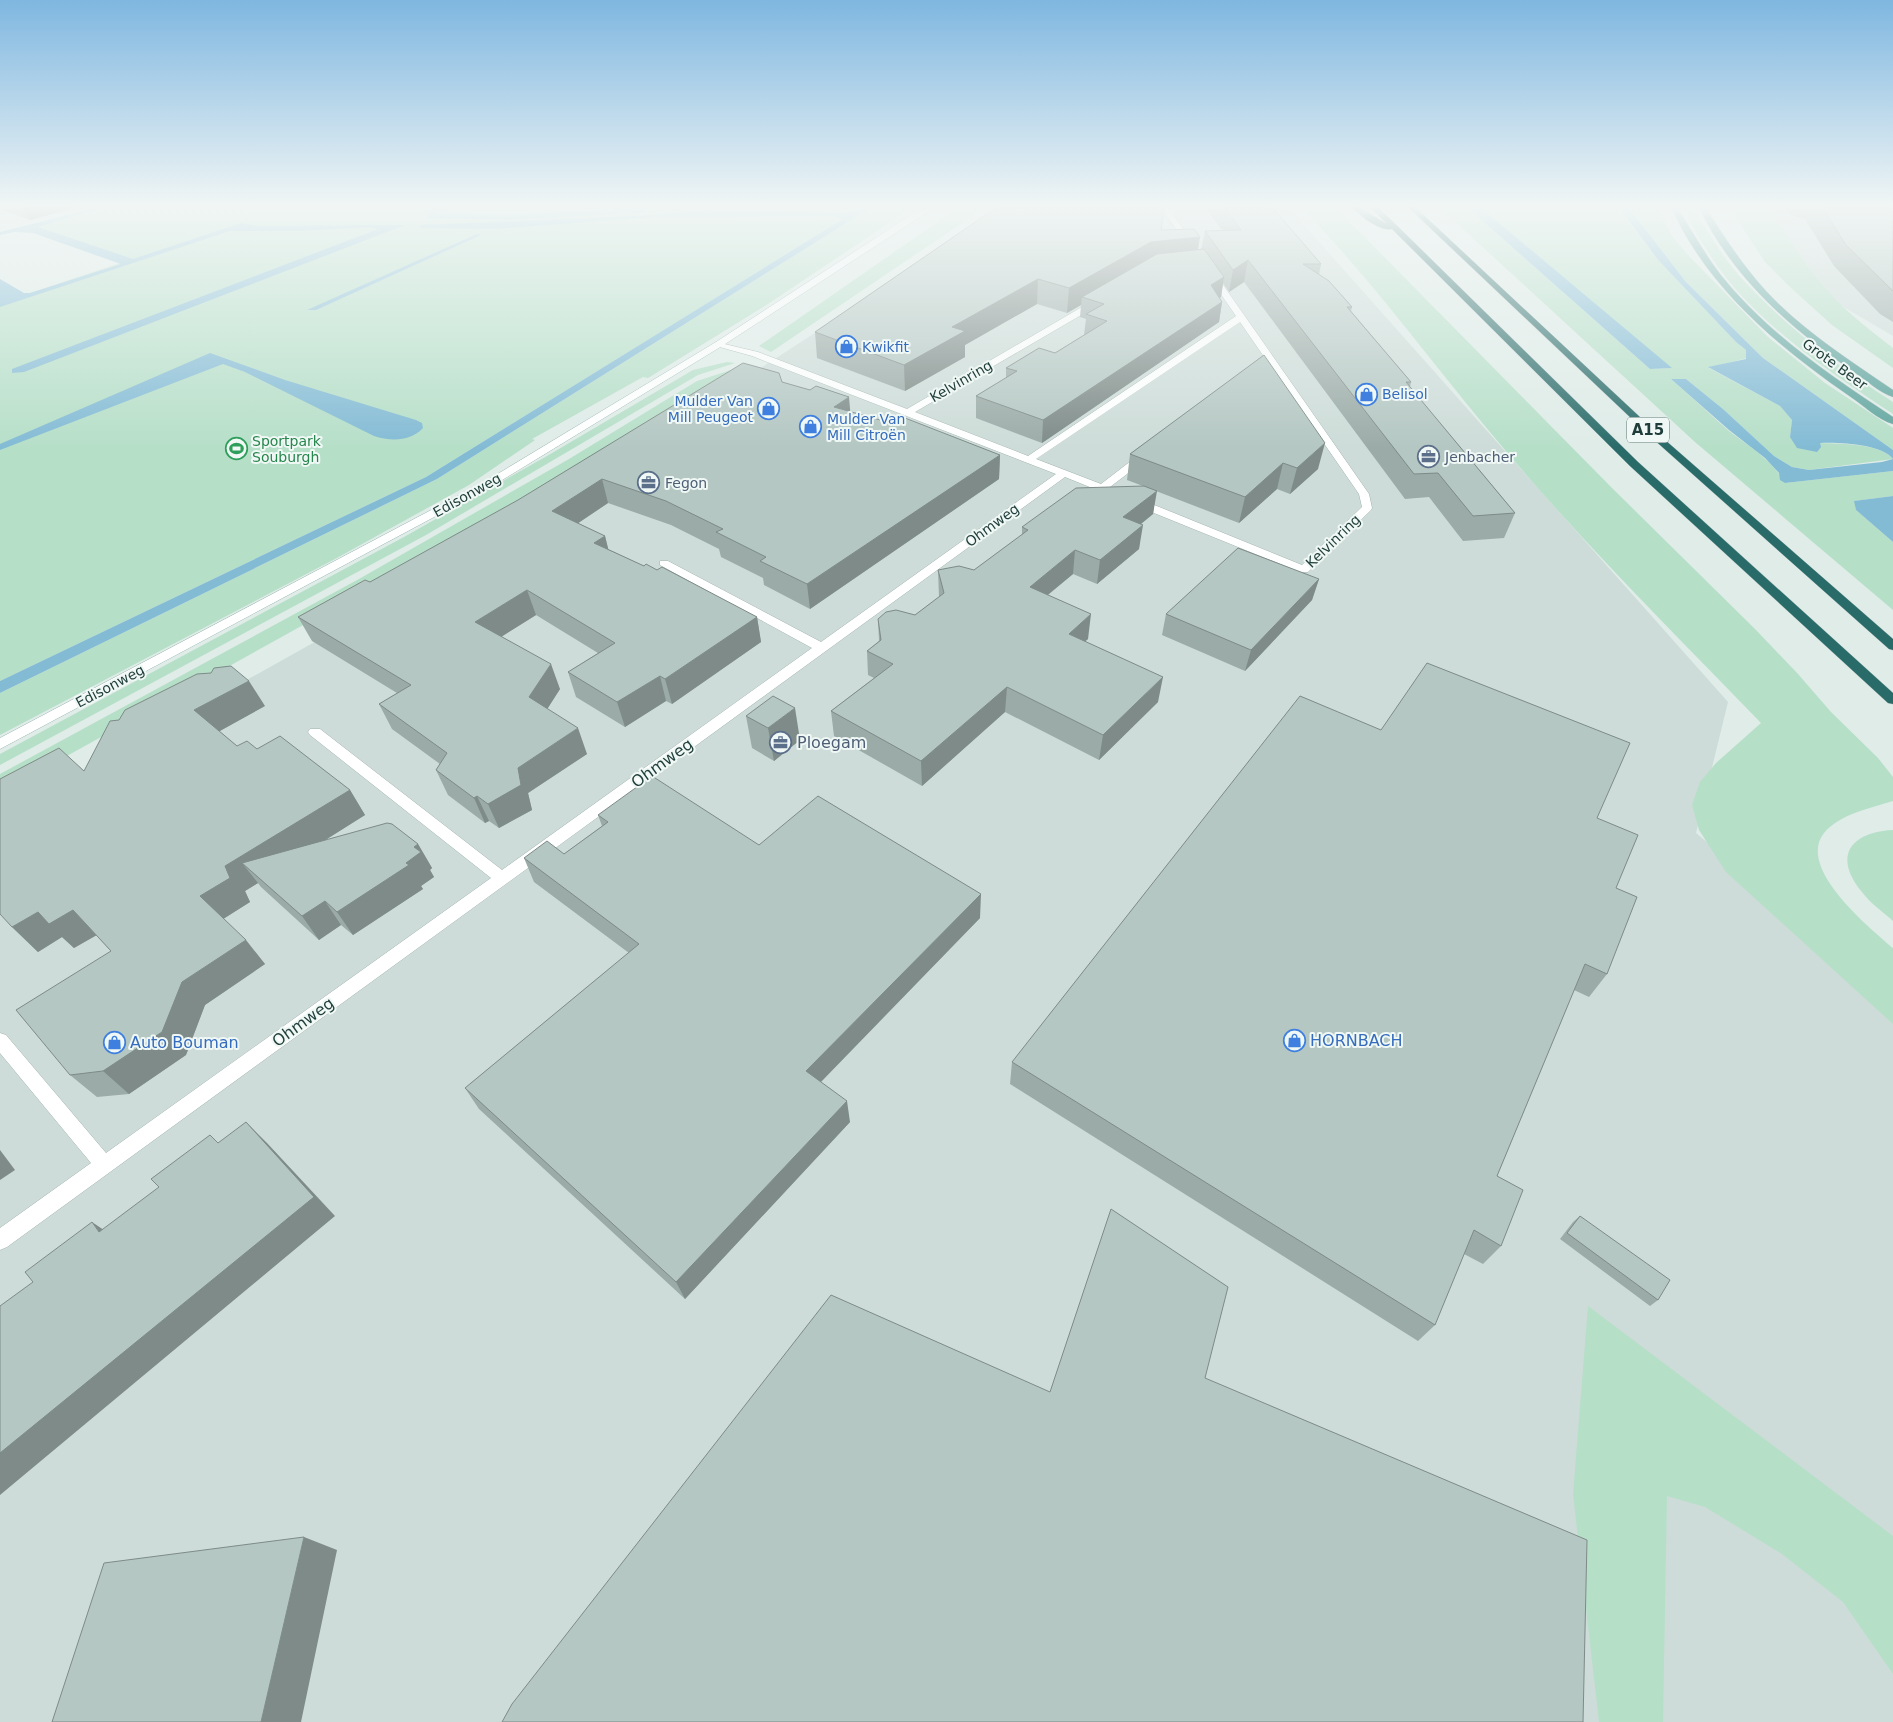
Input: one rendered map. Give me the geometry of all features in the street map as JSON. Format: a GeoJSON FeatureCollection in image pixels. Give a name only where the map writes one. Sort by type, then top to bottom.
{"type":"FeatureCollection","features":[{"type":"Feature","properties":{"kind":"highway","name":"A15"},"geometry":{"type":"LineString","coordinates":[[1455,287],[1626,457],[1893,700]]}},
{"type":"Feature","properties":{"kind":"highway","name":"A15"},"geometry":{"type":"LineString","coordinates":[[1497,287],[1654,435],[1893,646]]}},
{"type":"Feature","properties":{"kind":"main road","name":"Grote Beer"},"geometry":{"type":"LineString","coordinates":[[1728,287],[1761,322],[1827,376],[1893,421]]}},
{"type":"Feature","properties":{"kind":"main road","name":"Grote Beer"},"geometry":{"type":"LineString","coordinates":[[1759,287],[1779,308],[1821,344],[1893,394]]}},
{"type":"Feature","properties":{"kind":"street","name":"Edisonweg"},"geometry":{"type":"LineString","coordinates":[[0,744],[490,483],[719,344],[806,287]]}},
{"type":"Feature","properties":{"kind":"street","name":"Kelvinring"},"geometry":{"type":"LineString","coordinates":[[719,344],[755,354],[1064,473],[1304,570],[1367,508],[1364,494],[1268,364],[1241,316],[1221,287]]}},
{"type":"Feature","properties":{"kind":"street","name":"Kelvinring"},"geometry":{"type":"LineString","coordinates":[[907,413],[1102,299]]}},
{"type":"Feature","properties":{"kind":"street"},"geometry":{"type":"LineString","coordinates":[[1028,460],[1241,316]]}},
{"type":"Feature","properties":{"kind":"street"},"geometry":{"type":"LineString","coordinates":[[1102,488],[1156,448]]}},
{"type":"Feature","properties":{"kind":"street","name":"Ohmweg"},"geometry":{"type":"LineString","coordinates":[[0,1240],[1064,473]]}},
{"type":"Feature","properties":{"kind":"street"},"geometry":{"type":"LineString","coordinates":[[664,563],[822,648]]}},
{"type":"Feature","properties":{"kind":"street"},"geometry":{"type":"LineString","coordinates":[[315,732],[502,878]]}},
{"type":"Feature","properties":{"kind":"street"},"geometry":{"type":"LineString","coordinates":[[0,1040],[104,1165]]}},
{"type":"Feature","properties":{"kind":"shaded area"},"geometry":{"type":"Polygon","coordinates":[[[885,287],[1359,287],[1728,702],[1696,833],[1893,999],[1893,1722],[0,1722],[0,818],[388,601],[673,425],[885,287]]]}},
{"type":"Feature","properties":{"kind":"shaded area"},"geometry":{"type":"Polygon","coordinates":[[[1818,287],[1893,287],[1893,336],[1825,296],[1818,287]]]}},
{"type":"Feature","properties":{"kind":"green space","name":"Sportpark Souburgh"},"geometry":{"type":"Polygon","coordinates":[[[47,287],[733,287],[426,477],[0,681],[0,303],[47,287]]]}},
{"type":"Feature","properties":{"kind":"green space"},"geometry":{"type":"Polygon","coordinates":[[[743,287],[793,287],[648,378],[643,377],[532,439],[535,440],[469,485],[335,559],[0,735],[0,693],[437,479],[743,287]]]}},
{"type":"Feature","properties":{"kind":"green space"},"geometry":{"type":"Polygon","coordinates":[[[843,287],[867,287],[771,352],[759,346],[843,287]]]}},
{"type":"Feature","properties":{"kind":"green space"},"geometry":{"type":"Polygon","coordinates":[[[1372,287],[1414,287],[1612,488],[1756,630],[1831,712],[1878,758],[1893,777],[1893,801],[1856,812],[1838,821],[1824,833],[1818,847],[1820,863],[1827,879],[1839,896],[1869,927],[1893,948],[1893,1024],[1726,872],[1699,830],[1692,805],[1700,782],[1716,763],[1761,723],[1630,588],[1535,485],[1372,287]]]}},
{"type":"Feature","properties":{"kind":"green space"},"geometry":{"type":"Polygon","coordinates":[[[1527,287],[1558,287],[1650,369],[1671,368],[1575,287],[1684,287],[1746,350],[1747,358],[1709,368],[1780,406],[1792,420],[1790,437],[1813,442],[1870,447],[1887,454],[1893,459],[1809,470],[1792,467],[1774,456],[1723,409],[1686,379],[1671,379],[1729,431],[1753,448],[1774,467],[1785,483],[1893,471],[1893,496],[1855,501],[1856,510],[1893,542],[1893,610],[1695,442],[1527,287]]]}},
{"type":"Feature","properties":{"kind":"green space"},"geometry":{"type":"Polygon","coordinates":[[[1691,287],[1720,287],[1768,337],[1825,383],[1893,428],[1893,450],[1763,358],[1691,287]]]}},
{"type":"Feature","properties":{"kind":"green space"},"geometry":{"type":"Polygon","coordinates":[[[1734,287],[1750,287],[1815,346],[1893,402],[1893,414],[1811,357],[1755,310],[1734,287]]]}},
{"type":"Feature","properties":{"kind":"green space"},"geometry":{"type":"Polygon","coordinates":[[[1825,287],[1850,313],[1893,348],[1893,368],[1832,325],[1791,288],[1825,287]]]}},
{"type":"Feature","properties":{"kind":"green space"},"geometry":{"type":"Polygon","coordinates":[[[727,362],[735,363],[698,375],[426,535],[0,765],[0,754],[404,537],[693,370],[727,362]]]}},
{"type":"Feature","properties":{"kind":"green space"},"geometry":{"type":"Polygon","coordinates":[[[734,369],[544,486],[370,588],[0,793],[0,774],[359,579],[569,459],[697,381],[734,369]]]}},
{"type":"Feature","properties":{"kind":"green space"},"geometry":{"type":"Polygon","coordinates":[[[1893,830],[1893,921],[1862,892],[1853,879],[1848,867],[1848,857],[1850,848],[1866,835],[1893,830]]]}},
{"type":"Feature","properties":{"kind":"green space"},"geometry":{"type":"Polygon","coordinates":[[[1588,1306],[1893,1536],[1893,1674],[1843,1602],[1782,1554],[1705,1507],[1667,1496],[1663,1722],[1599,1722],[1573,1494],[1588,1306]]]}},
{"type":"Feature","properties":{"kind":"water"},"geometry":{"type":"Polygon","coordinates":[[[0,287],[14,287],[24,293],[48,287],[59,287],[0,307],[0,287]]]}},
{"type":"Feature","properties":{"kind":"water"},"geometry":{"type":"Polygon","coordinates":[[[225,287],[243,287],[24,372],[12,373],[12,369],[225,287]]]}},
{"type":"Feature","properties":{"kind":"water"},"geometry":{"type":"Polygon","coordinates":[[[358,287],[366,287],[316,310],[307,310],[358,287]]]}},
{"type":"Feature","properties":{"kind":"water"},"geometry":{"type":"Polygon","coordinates":[[[733,287],[743,287],[437,479],[0,693],[0,681],[426,477],[733,287]]]}},
{"type":"Feature","properties":{"kind":"water"},"geometry":{"type":"Polygon","coordinates":[[[1558,287],[1576,287],[1672,368],[1650,369],[1558,287]]]}},
{"type":"Feature","properties":{"kind":"water"},"geometry":{"type":"Polygon","coordinates":[[[1684,287],[1691,287],[1763,358],[1893,450],[1893,459],[1880,450],[1860,445],[1820,443],[1821,447],[1817,452],[1797,448],[1790,437],[1792,420],[1780,406],[1708,367],[1746,359],[1746,350],[1684,287]]]}},
{"type":"Feature","properties":{"kind":"water"},"geometry":{"type":"Polygon","coordinates":[[[210,353],[285,380],[416,420],[422,423],[423,428],[412,436],[400,439],[374,436],[245,372],[223,364],[0,450],[0,444],[210,353]]]}},
{"type":"Feature","properties":{"kind":"water"},"geometry":{"type":"Polygon","coordinates":[[[1671,379],[1686,379],[1723,409],[1774,456],[1792,467],[1809,470],[1882,462],[1893,459],[1893,471],[1785,483],[1780,480],[1779,473],[1765,458],[1729,430],[1671,379]]]}},
{"type":"Feature","properties":{"kind":"water"},"geometry":{"type":"Polygon","coordinates":[[[1893,496],[1893,542],[1856,510],[1854,501],[1893,496]]]}},
{"type":"Feature","properties":{"kind":"building"},"geometry":{"type":"Polygon","coordinates":[[[880,287],[1023,287],[952,327],[965,331],[904,365],[815,332],[880,287]]]}},
{"type":"Feature","properties":{"kind":"building"},"geometry":{"type":"Polygon","coordinates":[[[1099,287],[1213,287],[1222,302],[1043,420],[976,396],[1017,371],[1006,368],[1039,348],[1055,353],[1107,321],[1086,314],[1104,304],[1082,297],[1099,287]]]}},
{"type":"Feature","properties":{"kind":"building"},"geometry":{"type":"Polygon","coordinates":[[[1269,287],[1335,287],[1352,307],[1347,307],[1411,382],[1406,382],[1515,513],[1473,516],[1438,473],[1414,474],[1269,287]]]}},
{"type":"Feature","properties":{"kind":"building"},"geometry":{"type":"Polygon","coordinates":[[[1264,355],[1325,443],[1297,468],[1283,463],[1245,497],[1130,454],[1264,355]]]}},
{"type":"Feature","properties":{"kind":"building"},"geometry":{"type":"Polygon","coordinates":[[[743,363],[779,373],[782,382],[810,390],[816,386],[849,397],[834,407],[891,423],[900,418],[905,418],[1000,455],[807,584],[760,561],[766,557],[716,532],[723,529],[666,501],[602,479],[552,511],[605,536],[594,543],[644,566],[646,564],[657,570],[662,567],[757,617],[665,679],[660,676],[617,702],[568,672],[615,643],[527,590],[475,622],[551,664],[529,697],[578,728],[518,768],[521,785],[488,804],[477,796],[474,798],[436,770],[447,753],[379,704],[411,685],[298,617],[365,580],[370,582],[518,500],[743,363]]]}},
{"type":"Feature","properties":{"kind":"building"},"geometry":{"type":"Polygon","coordinates":[[[1144,486],[1157,491],[1123,517],[1143,525],[1100,560],[1075,550],[1030,587],[1091,614],[1069,634],[1163,677],[1103,735],[1007,687],[921,761],[831,711],[893,664],[867,651],[881,640],[878,619],[886,612],[896,610],[915,615],[944,593],[938,570],[959,566],[974,570],[1028,530],[1022,527],[1076,488],[1144,486]]]}},
{"type":"Feature","properties":{"kind":"building"},"geometry":{"type":"Polygon","coordinates":[[[1238,548],[1319,579],[1251,650],[1166,614],[1238,548]]]}},
{"type":"Feature","properties":{"kind":"building","name":"HORNBACH"},"geometry":{"type":"Polygon","coordinates":[[[1427,663],[1630,743],[1597,818],[1638,835],[1616,888],[1637,897],[1607,974],[1585,964],[1497,1176],[1523,1190],[1501,1246],[1474,1230],[1435,1325],[1012,1062],[1300,696],[1381,730],[1427,663]]]}},
{"type":"Feature","properties":{"kind":"building"},"geometry":{"type":"Polygon","coordinates":[[[231,666],[249,681],[194,710],[237,746],[247,741],[257,749],[280,736],[350,790],[225,866],[230,878],[200,896],[246,940],[182,982],[162,1032],[103,1071],[70,1075],[16,1010],[111,951],[73,910],[49,924],[38,912],[12,927],[0,914],[0,779],[59,748],[84,771],[110,721],[119,720],[125,710],[197,674],[211,673],[214,668],[231,666]]]}},
{"type":"Feature","properties":{"kind":"building"},"geometry":{"type":"Polygon","coordinates":[[[773,696],[795,708],[768,728],[746,716],[773,696]]]}},
{"type":"Feature","properties":{"kind":"building"},"geometry":{"type":"Polygon","coordinates":[[[652,776],[759,845],[818,796],[981,894],[806,1071],[847,1101],[676,1282],[465,1088],[639,944],[524,858],[547,841],[564,854],[608,822],[598,815],[652,776]]]}},
{"type":"Feature","properties":{"kind":"building"},"geometry":{"type":"Polygon","coordinates":[[[387,823],[392,824],[418,844],[414,847],[421,852],[406,863],[409,865],[337,912],[325,901],[302,916],[242,863],[387,823]]]}},
{"type":"Feature","properties":{"kind":"building"},"geometry":{"type":"Polygon","coordinates":[[[246,1122],[314,1197],[0,1453],[0,1306],[33,1282],[25,1272],[92,1222],[99,1232],[159,1187],[151,1179],[210,1135],[218,1143],[246,1122]]]}},
{"type":"Feature","properties":{"kind":"building"},"geometry":{"type":"Polygon","coordinates":[[[1111,1209],[1228,1287],[1205,1378],[1587,1540],[1583,1722],[502,1722],[512,1704],[831,1295],[1050,1392],[1111,1209]]]}},
{"type":"Feature","properties":{"kind":"building"},"geometry":{"type":"Polygon","coordinates":[[[1580,1216],[1670,1280],[1658,1300],[1567,1233],[1580,1216]]]}},
{"type":"Feature","properties":{"kind":"building"},"geometry":{"type":"Polygon","coordinates":[[[304,1537],[261,1722],[52,1722],[104,1563],[304,1537]]]}},
{"type":"Feature","properties":{"kind":"place","name":"Kwikfit"},"geometry":{"type":"Point","coordinates":[846,347]}},
{"type":"Feature","properties":{"kind":"place","name":"Belisol"},"geometry":{"type":"Point","coordinates":[1366,394]}},
{"type":"Feature","properties":{"kind":"place","name":"Mulder Van Mill Peugeot"},"geometry":{"type":"Point","coordinates":[769,409]}},
{"type":"Feature","properties":{"kind":"place","name":"Mulder Van Mill Citroën"},"geometry":{"type":"Point","coordinates":[811,427]}},
{"type":"Feature","properties":{"kind":"place","name":"Sportpark Souburgh"},"geometry":{"type":"Point","coordinates":[236,449]}},
{"type":"Feature","properties":{"kind":"place","name":"Jenbacher"},"geometry":{"type":"Point","coordinates":[1429,457]}},
{"type":"Feature","properties":{"kind":"place","name":"Fegon"},"geometry":{"type":"Point","coordinates":[649,483]}},
{"type":"Feature","properties":{"kind":"place","name":"Ploegam"},"geometry":{"type":"Point","coordinates":[781,742]}},
{"type":"Feature","properties":{"kind":"place","name":"HORNBACH"},"geometry":{"type":"Point","coordinates":[1294,1040]}},
{"type":"Feature","properties":{"kind":"place","name":"Auto Bouman"},"geometry":{"type":"Point","coordinates":[114,1042]}}]}
